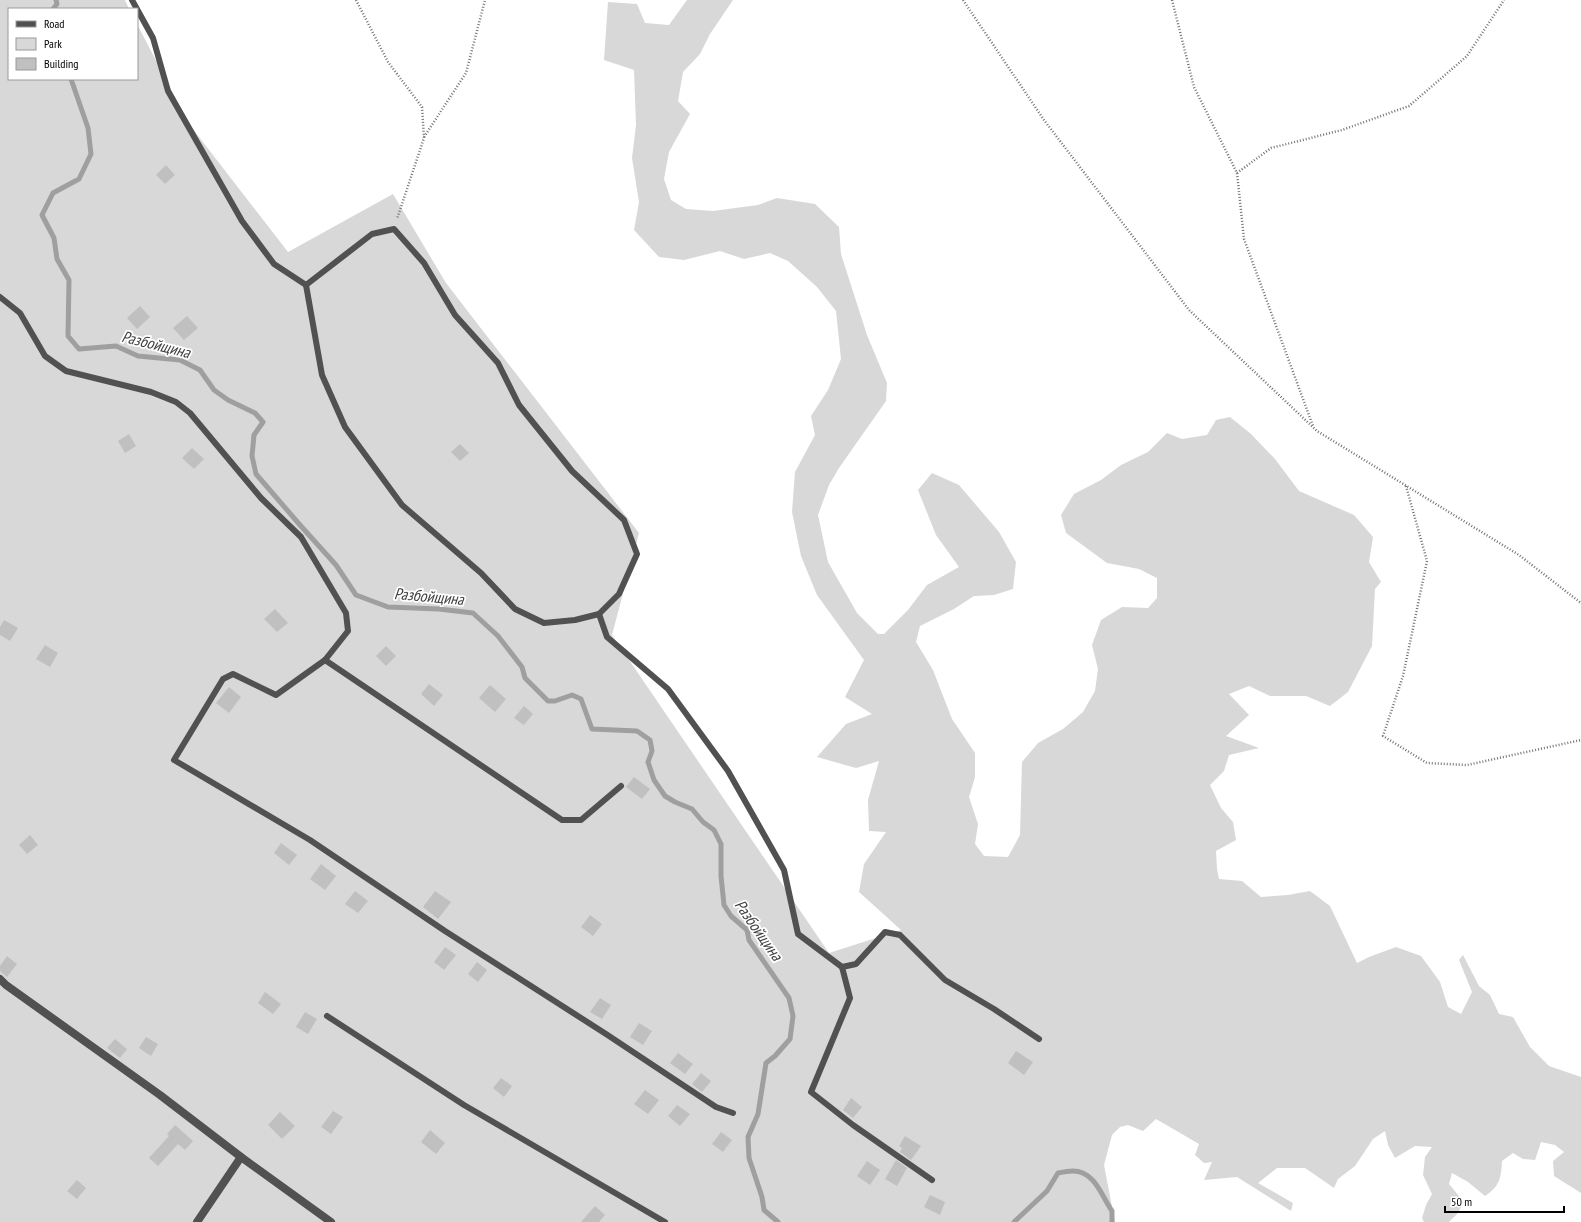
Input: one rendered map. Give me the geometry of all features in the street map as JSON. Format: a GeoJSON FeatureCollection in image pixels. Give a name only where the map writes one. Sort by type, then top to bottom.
{"type":"FeatureCollection","features":[{"type":"Feature","properties":{"kind":"street"},"geometry":{"type":"LineString","coordinates":[[0,979],[6,985],[160,1095],[241,1157],[330,1221]]}},
{"type":"Feature","properties":{"kind":"street"},"geometry":{"type":"LineString","coordinates":[[197,1222],[241,1157]]}},
{"type":"Feature","properties":{"kind":"lane"},"geometry":{"type":"LineString","coordinates":[[138,11],[153,38],[168,91],[242,221],[274,264],[306,285],[322,374],[345,427],[402,504],[480,573],[515,609],[544,623],[575,620],[599,614],[618,594],[637,554],[624,520],[572,471],[519,406],[498,363],[455,314],[424,263],[394,229],[372,234],[306,285]]}},
{"type":"Feature","properties":{"kind":"lane"},"geometry":{"type":"LineString","coordinates":[[0,297],[20,313],[45,356],[66,371],[151,392],[176,402],[190,413],[261,498],[302,537],[346,613],[348,631],[325,660],[276,695],[233,674],[223,679],[174,760],[310,840],[444,931],[606,1034],[716,1107],[734,1113]]}},
{"type":"Feature","properties":{"kind":"lane"},"geometry":{"type":"LineString","coordinates":[[599,614],[607,637],[668,689],[728,771],[784,870],[798,934],[842,967],[850,998],[811,1092],[854,1125],[932,1180]]}},
{"type":"Feature","properties":{"kind":"lane"},"geometry":{"type":"LineString","coordinates":[[325,660],[562,820],[581,820],[621,786]]}},
{"type":"Feature","properties":{"kind":"lane"},"geometry":{"type":"LineString","coordinates":[[842,967],[856,964],[885,932],[900,935],[945,980],[994,1009],[1039,1039]]}},
{"type":"Feature","properties":{"kind":"lane"},"geometry":{"type":"LineString","coordinates":[[327,1016],[464,1105],[665,1222]]}},
{"type":"Feature","properties":{"kind":"path"},"geometry":{"type":"LineString","coordinates":[[356,0],[388,62],[422,107],[424,138]]}},
{"type":"Feature","properties":{"kind":"path"},"geometry":{"type":"LineString","coordinates":[[394,229],[424,138],[466,73],[485,0]]}},
{"type":"Feature","properties":{"kind":"path"},"geometry":{"type":"LineString","coordinates":[[963,0],[1044,120],[1188,310],[1314,428],[1518,555],[1581,602]]}},
{"type":"Feature","properties":{"kind":"path"},"geometry":{"type":"LineString","coordinates":[[1172,0],[1194,87],[1237,173],[1244,239],[1314,428]]}},
{"type":"Feature","properties":{"kind":"path"},"geometry":{"type":"LineString","coordinates":[[1237,173],[1271,148],[1342,130],[1409,106],[1467,56],[1504,0]]}},
{"type":"Feature","properties":{"kind":"path"},"geometry":{"type":"LineString","coordinates":[[1406,485],[1427,561],[1403,676],[1384,736],[1427,763],[1467,764],[1581,740]]}},
{"type":"Feature","properties":{"kind":"green space"},"geometry":{"type":"Polygon","coordinates":[[[0,0],[125,0],[129,8],[8,8],[8,80],[138,80],[138,26],[189,124],[288,252],[393,194],[446,283],[639,533],[612,635],[829,953],[901,930],[859,892],[864,864],[886,832],[869,831],[868,800],[879,761],[856,768],[817,757],[846,724],[872,714],[845,697],[864,660],[817,595],[801,556],[792,512],[795,472],[815,435],[811,416],[828,390],[841,359],[836,311],[817,287],[788,261],[770,253],[744,259],[720,251],[684,260],[659,257],[634,230],[639,202],[632,158],[636,125],[634,70],[604,60],[608,2],[637,4],[645,23],[669,25],[687,0],[733,0],[710,34],[700,54],[683,72],[678,101],[690,114],[669,152],[664,179],[671,200],[686,209],[713,211],[758,205],[777,198],[815,204],[839,227],[841,254],[867,335],[887,383],[886,401],[839,468],[829,485],[818,515],[828,562],[857,613],[878,634],[884,634],[908,610],[927,585],[959,567],[936,535],[918,490],[932,473],[959,485],[999,532],[1016,562],[1013,589],[994,595],[974,596],[954,609],[920,626],[916,642],[933,670],[952,719],[975,753],[975,777],[969,797],[978,824],[975,844],[984,856],[1008,857],[1020,835],[1022,762],[1038,743],[1063,729],[1083,712],[1095,691],[1098,669],[1092,645],[1101,620],[1122,607],[1148,608],[1157,598],[1157,578],[1139,569],[1107,563],[1066,533],[1061,515],[1074,494],[1101,480],[1121,465],[1148,452],[1167,433],[1182,439],[1207,435],[1216,420],[1230,417],[1251,434],[1275,459],[1299,491],[1354,515],[1373,537],[1369,562],[1381,582],[1375,589],[1372,646],[1348,692],[1330,706],[1306,696],[1270,696],[1249,686],[1229,694],[1249,715],[1226,736],[1259,748],[1229,755],[1224,771],[1210,785],[1221,808],[1233,822],[1236,840],[1216,851],[1219,879],[1242,881],[1261,897],[1288,895],[1310,891],[1330,906],[1357,963],[1396,947],[1421,956],[1440,982],[1448,1007],[1461,1014],[1472,992],[1459,960],[1463,955],[1479,986],[1490,995],[1499,1014],[1513,1017],[1530,1047],[1549,1066],[1581,1077],[1581,1193],[1554,1176],[1553,1161],[1564,1152],[1555,1145],[1541,1142],[1535,1160],[1523,1159],[1513,1153],[1502,1161],[1499,1181],[1494,1189],[1485,1196],[1468,1182],[1452,1173],[1449,1184],[1464,1202],[1457,1214],[1449,1222],[1424,1222],[1422,1218],[1426,1205],[1432,1194],[1423,1175],[1425,1157],[1432,1147],[1415,1146],[1395,1158],[1388,1145],[1385,1131],[1373,1139],[1355,1166],[1338,1179],[1334,1188],[1305,1168],[1277,1168],[1258,1183],[1293,1203],[1291,1211],[1237,1177],[1204,1180],[1212,1162],[1204,1163],[1195,1155],[1199,1144],[1156,1119],[1143,1131],[1128,1125],[1120,1127],[1112,1135],[1104,1165],[1115,1222],[0,1222],[0,0]]]}},
{"type":"Feature","properties":{"kind":"building"},"geometry":{"type":"Polygon","coordinates":[[[166,165],[175,175],[165,184],[156,175],[166,165]]]}},
{"type":"Feature","properties":{"kind":"building"},"geometry":{"type":"Polygon","coordinates":[[[140,306],[150,317],[137,329],[127,318],[140,306]]]}},
{"type":"Feature","properties":{"kind":"building"},"geometry":{"type":"Polygon","coordinates":[[[187,316],[198,328],[184,340],[173,328],[187,316]]]}},
{"type":"Feature","properties":{"kind":"building"},"geometry":{"type":"Polygon","coordinates":[[[129,434],[136,446],[125,453],[118,441],[129,434]]]}},
{"type":"Feature","properties":{"kind":"building"},"geometry":{"type":"Polygon","coordinates":[[[460,444],[469,453],[460,461],[451,452],[460,444]]]}},
{"type":"Feature","properties":{"kind":"building"},"geometry":{"type":"Polygon","coordinates":[[[192,448],[204,459],[194,469],[182,458],[192,448]]]}},
{"type":"Feature","properties":{"kind":"building"},"geometry":{"type":"Polygon","coordinates":[[[275,609],[288,623],[277,632],[264,619],[275,609]]]}},
{"type":"Feature","properties":{"kind":"building"},"geometry":{"type":"Polygon","coordinates":[[[4,620],[18,628],[10,641],[0,635],[0,627],[4,620]]]}},
{"type":"Feature","properties":{"kind":"building"},"geometry":{"type":"Polygon","coordinates":[[[45,645],[58,653],[50,667],[36,659],[45,645]]]}},
{"type":"Feature","properties":{"kind":"building"},"geometry":{"type":"Polygon","coordinates":[[[386,646],[396,656],[386,666],[376,656],[386,646]]]}},
{"type":"Feature","properties":{"kind":"building"},"geometry":{"type":"Polygon","coordinates":[[[429,684],[443,695],[434,706],[421,694],[429,684]]]}},
{"type":"Feature","properties":{"kind":"building"},"geometry":{"type":"Polygon","coordinates":[[[490,685],[506,699],[495,712],[479,698],[490,685]]]}},
{"type":"Feature","properties":{"kind":"building"},"geometry":{"type":"Polygon","coordinates":[[[229,687],[241,697],[229,713],[216,703],[229,687]]]}},
{"type":"Feature","properties":{"kind":"building"},"geometry":{"type":"Polygon","coordinates":[[[524,706],[533,714],[524,725],[514,718],[524,706]]]}},
{"type":"Feature","properties":{"kind":"building"},"geometry":{"type":"Polygon","coordinates":[[[634,777],[650,789],[642,799],[626,787],[634,777]]]}},
{"type":"Feature","properties":{"kind":"building"},"geometry":{"type":"Polygon","coordinates":[[[30,835],[38,845],[27,854],[19,845],[30,835]]]}},
{"type":"Feature","properties":{"kind":"building"},"geometry":{"type":"Polygon","coordinates":[[[281,843],[297,855],[289,865],[274,853],[281,843]]]}},
{"type":"Feature","properties":{"kind":"building"},"geometry":{"type":"Polygon","coordinates":[[[321,864],[336,876],[325,890],[310,879],[321,864]]]}},
{"type":"Feature","properties":{"kind":"building"},"geometry":{"type":"Polygon","coordinates":[[[355,891],[368,901],[358,913],[345,904],[355,891]]]}},
{"type":"Feature","properties":{"kind":"building"},"geometry":{"type":"Polygon","coordinates":[[[435,891],[451,902],[438,919],[423,907],[435,891]]]}},
{"type":"Feature","properties":{"kind":"building"},"geometry":{"type":"Polygon","coordinates":[[[590,915],[602,924],[593,936],[581,927],[590,915]]]}},
{"type":"Feature","properties":{"kind":"building"},"geometry":{"type":"Polygon","coordinates":[[[445,947],[456,955],[444,970],[434,962],[445,947]]]}},
{"type":"Feature","properties":{"kind":"building"},"geometry":{"type":"Polygon","coordinates":[[[7,956],[17,964],[7,977],[0,971],[0,966],[7,956]]]}},
{"type":"Feature","properties":{"kind":"building"},"geometry":{"type":"Polygon","coordinates":[[[477,962],[487,970],[478,982],[468,974],[477,962]]]}},
{"type":"Feature","properties":{"kind":"building"},"geometry":{"type":"Polygon","coordinates":[[[265,992],[281,1004],[273,1014],[258,1003],[265,992]]]}},
{"type":"Feature","properties":{"kind":"building"},"geometry":{"type":"Polygon","coordinates":[[[600,998],[611,1005],[602,1019],[590,1012],[600,998]]]}},
{"type":"Feature","properties":{"kind":"building"},"geometry":{"type":"Polygon","coordinates":[[[305,1012],[317,1019],[308,1034],[296,1027],[305,1012]]]}},
{"type":"Feature","properties":{"kind":"building"},"geometry":{"type":"Polygon","coordinates":[[[639,1023],[652,1031],[643,1045],[630,1037],[639,1023]]]}},
{"type":"Feature","properties":{"kind":"building"},"geometry":{"type":"Polygon","coordinates":[[[146,1037],[158,1044],[151,1056],[139,1048],[146,1037]]]}},
{"type":"Feature","properties":{"kind":"building"},"geometry":{"type":"Polygon","coordinates":[[[115,1039],[127,1049],[120,1058],[107,1048],[115,1039]]]}},
{"type":"Feature","properties":{"kind":"building"},"geometry":{"type":"Polygon","coordinates":[[[1016,1051],[1033,1062],[1024,1075],[1008,1063],[1016,1051]]]}},
{"type":"Feature","properties":{"kind":"building"},"geometry":{"type":"Polygon","coordinates":[[[678,1053],[693,1064],[685,1074],[670,1063],[678,1053]]]}},
{"type":"Feature","properties":{"kind":"building"},"geometry":{"type":"Polygon","coordinates":[[[701,1073],[711,1081],[702,1092],[692,1084],[701,1073]]]}},
{"type":"Feature","properties":{"kind":"building"},"geometry":{"type":"Polygon","coordinates":[[[501,1078],[512,1086],[504,1097],[493,1088],[501,1078]]]}},
{"type":"Feature","properties":{"kind":"building"},"geometry":{"type":"Polygon","coordinates":[[[645,1090],[659,1100],[648,1114],[634,1104],[645,1090]]]}},
{"type":"Feature","properties":{"kind":"building"},"geometry":{"type":"Polygon","coordinates":[[[851,1098],[862,1107],[853,1118],[843,1110],[851,1098]]]}},
{"type":"Feature","properties":{"kind":"building"},"geometry":{"type":"Polygon","coordinates":[[[677,1105],[690,1114],[680,1126],[668,1116],[677,1105]]]}},
{"type":"Feature","properties":{"kind":"building"},"geometry":{"type":"Polygon","coordinates":[[[333,1111],[343,1117],[331,1134],[321,1127],[333,1111]]]}},
{"type":"Feature","properties":{"kind":"building"},"geometry":{"type":"Polygon","coordinates":[[[280,1112],[295,1126],[282,1139],[268,1125],[280,1112]]]}},
{"type":"Feature","properties":{"kind":"building"},"geometry":{"type":"Polygon","coordinates":[[[175,1125],[193,1141],[185,1150],[178,1144],[158,1166],[149,1158],[169,1136],[167,1134],[175,1125]]]}},
{"type":"Feature","properties":{"kind":"building"},"geometry":{"type":"Polygon","coordinates":[[[430,1130],[445,1143],[436,1154],[421,1142],[430,1130]]]}},
{"type":"Feature","properties":{"kind":"building"},"geometry":{"type":"Polygon","coordinates":[[[721,1132],[732,1140],[723,1152],[712,1144],[721,1132]]]}},
{"type":"Feature","properties":{"kind":"building"},"geometry":{"type":"Polygon","coordinates":[[[905,1136],[921,1146],[911,1160],[900,1152],[902,1148],[899,1146],[905,1136]]]}},
{"type":"Feature","properties":{"kind":"building"},"geometry":{"type":"Polygon","coordinates":[[[896,1160],[907,1168],[897,1186],[885,1179],[896,1160]]]}},
{"type":"Feature","properties":{"kind":"building"},"geometry":{"type":"Polygon","coordinates":[[[867,1161],[880,1170],[870,1185],[857,1176],[867,1161]]]}},
{"type":"Feature","properties":{"kind":"building"},"geometry":{"type":"Polygon","coordinates":[[[77,1180],[86,1188],[77,1199],[67,1191],[77,1180]]]}},
{"type":"Feature","properties":{"kind":"building"},"geometry":{"type":"Polygon","coordinates":[[[930,1195],[945,1202],[940,1215],[924,1207],[930,1195]]]}},
{"type":"Feature","properties":{"kind":"building"},"geometry":{"type":"Polygon","coordinates":[[[595,1206],[605,1215],[599,1222],[581,1222],[595,1206]]]}},
{"type":"Feature","properties":{"kind":"waterway","name":"Разбойщина"},"geometry":{"type":"LineString","coordinates":[[54,8],[57,4],[56,0]]}},
{"type":"Feature","properties":{"kind":"waterway","name":"Разбойщина"},"geometry":{"type":"LineString","coordinates":[[71,80],[88,128],[91,154],[79,179],[53,193],[42,215],[54,238],[57,259],[69,280],[68,336],[79,349],[116,346],[138,356],[180,360],[200,370],[214,390],[228,400],[255,413],[263,422],[254,435],[252,456],[256,474],[336,565],[356,595],[388,607],[439,609],[473,613],[498,636],[522,667],[525,678],[548,701],[555,701],[572,695],[581,699],[592,729],[637,731],[650,740],[652,751],[648,762],[654,780],[665,796],[692,809],[703,822],[714,830],[721,844],[721,876],[724,905],[731,916],[747,930],[749,940],[789,998],[793,1016],[790,1039],[775,1056],[766,1063],[758,1114],[748,1137],[749,1158],[762,1197],[764,1210],[778,1222]]}},
{"type":"Feature","properties":{"kind":"waterway","name":"Разбойщина"},"geometry":{"type":"LineString","coordinates":[[1014,1222],[1047,1191],[1058,1173],[1067,1171],[1081,1172],[1092,1180],[1112,1211],[1112,1222]]}}]}
